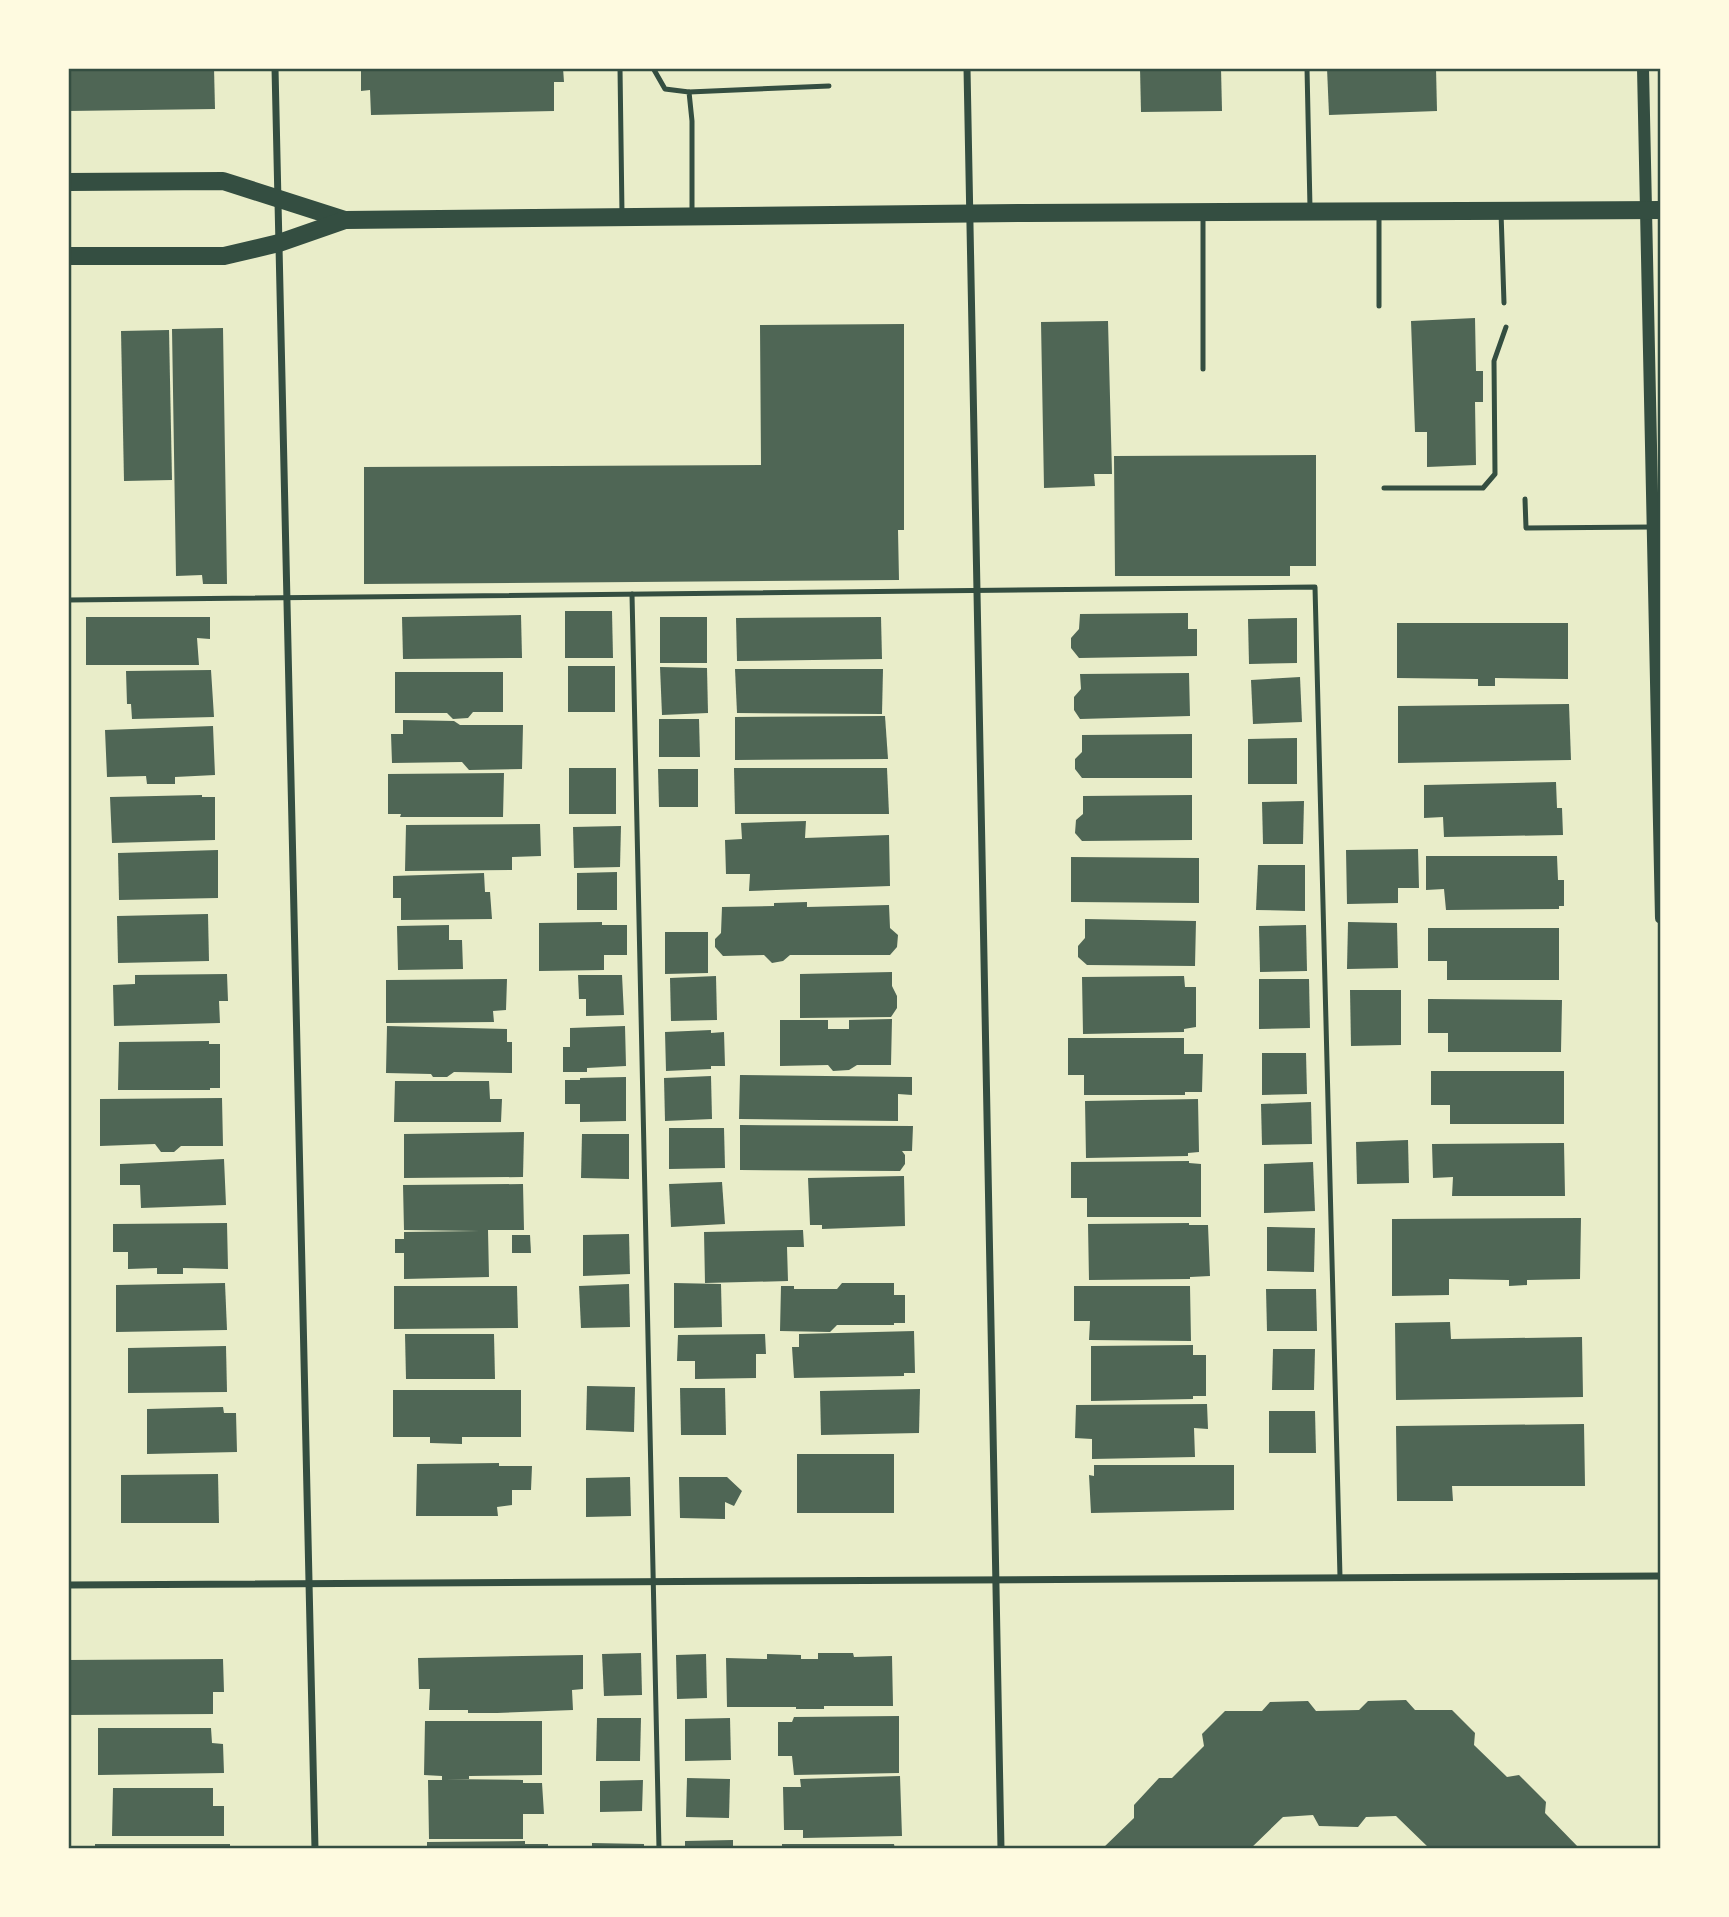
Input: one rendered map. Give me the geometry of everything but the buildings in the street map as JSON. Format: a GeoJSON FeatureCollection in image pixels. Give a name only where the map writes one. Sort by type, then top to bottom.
{"type":"FeatureCollection","features":[{"type":"Feature","properties":{"kind":"main road"},"geometry":{"type":"LineString","coordinates":[[68,182],[223,181],[345,220]]}},
{"type":"Feature","properties":{"kind":"main road"},"geometry":{"type":"LineString","coordinates":[[68,256],[224,256],[279,243],[345,220],[1310,211],[1654,211]]}},
{"type":"Feature","properties":{"kind":"street"},"geometry":{"type":"LineString","coordinates":[[275,68],[315,1849]]}},
{"type":"Feature","properties":{"kind":"street"},"geometry":{"type":"LineString","coordinates":[[967,68],[1001,1849]]}},
{"type":"Feature","properties":{"kind":"street"},"geometry":{"type":"LineString","coordinates":[[1643,68],[1654,211],[1652,527],[1661,918]]}},
{"type":"Feature","properties":{"kind":"street"},"geometry":{"type":"LineString","coordinates":[[68,1585],[1661,1576]]}},
{"type":"Feature","properties":{"kind":"lane"},"geometry":{"type":"LineString","coordinates":[[620,68],[622,217]]}},
{"type":"Feature","properties":{"kind":"lane"},"geometry":{"type":"LineString","coordinates":[[653,68],[666,89],[689,92],[829,86]]}},
{"type":"Feature","properties":{"kind":"lane"},"geometry":{"type":"LineString","coordinates":[[1307,68],[1310,211]]}},
{"type":"Feature","properties":{"kind":"lane"},"geometry":{"type":"LineString","coordinates":[[689,92],[692,121],[692,217]]}},
{"type":"Feature","properties":{"kind":"lane"},"geometry":{"type":"LineString","coordinates":[[1379,211],[1379,306]]}},
{"type":"Feature","properties":{"kind":"lane"},"geometry":{"type":"LineString","coordinates":[[1501,211],[1504,303]]}},
{"type":"Feature","properties":{"kind":"lane"},"geometry":{"type":"LineString","coordinates":[[1203,212],[1203,369]]}},
{"type":"Feature","properties":{"kind":"lane"},"geometry":{"type":"LineString","coordinates":[[1384,488],[1482,488],[1495,474],[1494,361],[1506,327]]}},
{"type":"Feature","properties":{"kind":"lane"},"geometry":{"type":"LineString","coordinates":[[1525,499],[1526,528],[1652,527]]}},
{"type":"Feature","properties":{"kind":"lane"},"geometry":{"type":"LineString","coordinates":[[68,600],[1315,587],[1340,1577]]}},
{"type":"Feature","properties":{"kind":"lane"},"geometry":{"type":"LineString","coordinates":[[632,594],[659,1849]]}}]}
